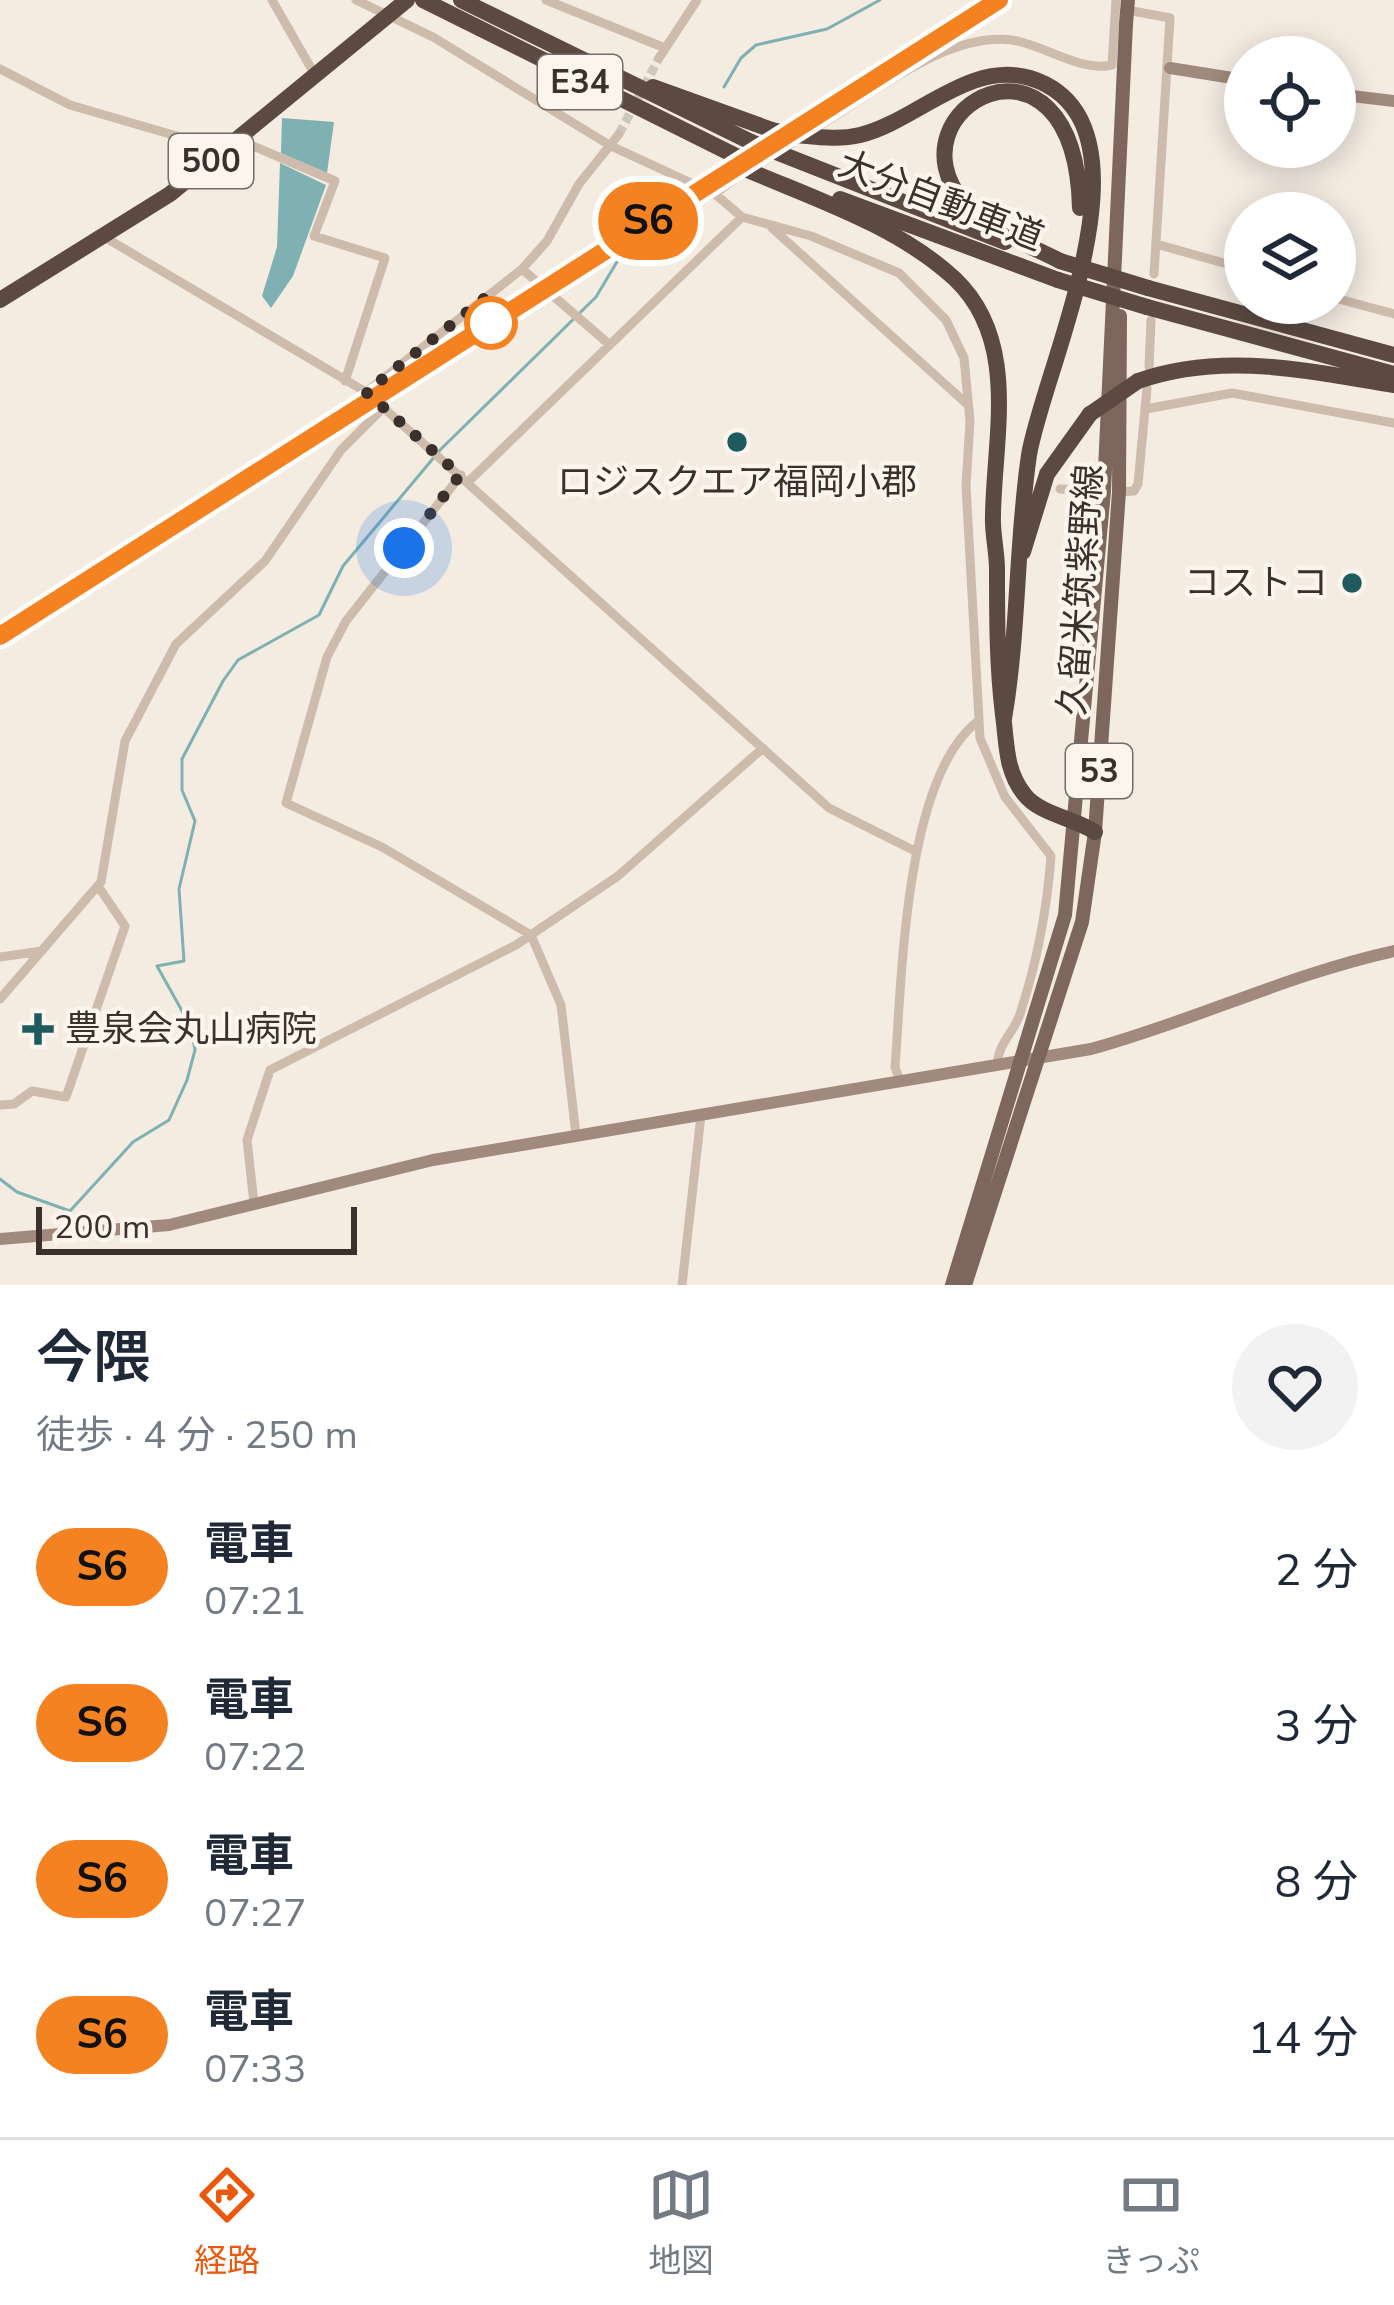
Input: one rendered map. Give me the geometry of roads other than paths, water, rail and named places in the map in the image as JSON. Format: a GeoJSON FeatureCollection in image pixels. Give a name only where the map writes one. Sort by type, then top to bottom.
{"type":"FeatureCollection","features":[{"type":"Feature","properties":{"kind":"highway","name":"500"},"geometry":{"type":"LineString","coordinates":[[0,300],[170,194],[407,0]]}},
{"type":"Feature","properties":{"kind":"highway","name":"大分自動車道"},"geometry":{"type":"LineString","coordinates":[[461,0],[752,142],[1059,270]]}},
{"type":"Feature","properties":{"kind":"highway","name":"大分自動車道"},"geometry":{"type":"LineString","coordinates":[[426,2],[729,157],[745,170],[1394,374]]}},
{"type":"Feature","properties":{"kind":"highway"},"geometry":{"type":"LineString","coordinates":[[487,14],[636,80],[796,135],[862,135],[974,81],[1001,76],[1026,76],[1069,102],[1084,131],[1092,169],[1089,226],[1074,307],[1033,431],[1018,530],[1014,659],[1004,719]]}},
{"type":"Feature","properties":{"kind":"highway"},"geometry":{"type":"LineString","coordinates":[[1059,270],[966,206],[948,178],[944,148],[955,118],[975,99],[1024,93],[1048,107],[1069,132],[1079,160],[1080,214],[1064,305],[1027,419],[998,565],[994,657],[1012,774],[1024,795],[1095,832]]}},
{"type":"Feature","properties":{"kind":"highway"},"geometry":{"type":"LineString","coordinates":[[745,170],[915,249],[957,282],[983,319],[996,358],[1001,410],[992,519],[998,565]]}},
{"type":"Feature","properties":{"kind":"highway","name":"大分自動車道"},"geometry":{"type":"LineString","coordinates":[[1150,297],[1394,355]]}},
{"type":"Feature","properties":{"kind":"highway"},"geometry":{"type":"LineString","coordinates":[[1019,565],[1047,474],[1090,414],[1145,379],[1183,367],[1242,364],[1394,386]]}},
{"type":"Feature","properties":{"kind":"main road","name":"久留米筑紫野線"},"geometry":{"type":"LineString","coordinates":[[965,1285],[1042,1058],[1082,922],[1095,832],[1112,492],[1126,25],[1120,3]]}},
{"type":"Feature","properties":{"kind":"main road","name":"久留米筑紫野線"},"geometry":{"type":"LineString","coordinates":[[952,1285],[1065,915],[1112,492]]}},
{"type":"Feature","properties":{"kind":"street"},"geometry":{"type":"LineString","coordinates":[[272,0],[315,75]]}},
{"type":"Feature","properties":{"kind":"street"},"geometry":{"type":"LineString","coordinates":[[356,0],[385,18],[404,21],[433,37],[611,146],[715,194],[742,217],[858,253],[917,288],[957,336],[968,405],[966,486],[978,722],[989,770],[1015,814],[1051,856],[1038,954],[1015,1028],[1003,1039],[997,1063]]}},
{"type":"Feature","properties":{"kind":"street"},"geometry":{"type":"LineString","coordinates":[[546,0],[662,53],[697,0]]}},
{"type":"Feature","properties":{"kind":"street"},"geometry":{"type":"LineString","coordinates":[[817,128],[941,54],[993,39],[1037,46],[1090,65],[1112,65],[1120,3],[1170,17],[1138,484],[1134,491],[1060,489]]}},
{"type":"Feature","properties":{"kind":"street"},"geometry":{"type":"LineString","coordinates":[[1170,68],[1224,77]]}},
{"type":"Feature","properties":{"kind":"street"},"geometry":{"type":"LineString","coordinates":[[0,70],[70,105],[194,141],[218,155]]}},
{"type":"Feature","properties":{"kind":"street"},"geometry":{"type":"LineString","coordinates":[[1356,96],[1394,101]]}},
{"type":"Feature","properties":{"kind":"street"},"geometry":{"type":"LineString","coordinates":[[366,392],[522,269],[547,242],[579,184],[620,134]]}},
{"type":"Feature","properties":{"kind":"street"},"geometry":{"type":"LineString","coordinates":[[238,140],[335,181],[314,236],[385,258],[345,381]]}},
{"type":"Feature","properties":{"kind":"street"},"geometry":{"type":"LineString","coordinates":[[715,194],[745,170]]}},
{"type":"Feature","properties":{"kind":"street"},"geometry":{"type":"LineString","coordinates":[[576,1135],[562,1005],[531,935],[382,847],[286,803],[327,657],[346,621],[465,479],[742,217]]}},
{"type":"Feature","properties":{"kind":"street"},"geometry":{"type":"LineString","coordinates":[[770,226],[968,405]]}},
{"type":"Feature","properties":{"kind":"street"},"geometry":{"type":"LineString","coordinates":[[101,236],[366,392],[843,820],[915,851]]}},
{"type":"Feature","properties":{"kind":"street"},"geometry":{"type":"LineString","coordinates":[[1156,244],[1224,263]]}},
{"type":"Feature","properties":{"kind":"street"},"geometry":{"type":"LineString","coordinates":[[522,269],[610,346]]}},
{"type":"Feature","properties":{"kind":"street"},"geometry":{"type":"LineString","coordinates":[[1356,304],[1394,314]]}},
{"type":"Feature","properties":{"kind":"street"},"geometry":{"type":"LineString","coordinates":[[1146,409],[1232,393],[1394,423]]}},
{"type":"Feature","properties":{"kind":"street"},"geometry":{"type":"LineString","coordinates":[[0,999],[98,886],[125,740],[163,663],[186,630],[265,561],[341,450],[384,407]]}},
{"type":"Feature","properties":{"kind":"street"},"geometry":{"type":"LineString","coordinates":[[966,486],[988,483]]}},
{"type":"Feature","properties":{"kind":"street"},"geometry":{"type":"LineString","coordinates":[[899,1081],[895,1067],[915,851],[960,739],[978,722]]}},
{"type":"Feature","properties":{"kind":"street"},"geometry":{"type":"LineString","coordinates":[[254,1203],[247,1140],[270,1070],[531,935],[618,876],[763,748]]}},
{"type":"Feature","properties":{"kind":"street"},"geometry":{"type":"LineString","coordinates":[[0,1105],[14,1104],[32,1091],[66,1096],[124,926],[98,886]]}},
{"type":"Feature","properties":{"kind":"street"},"geometry":{"type":"LineString","coordinates":[[0,957],[42,951]]}},
{"type":"Feature","properties":{"kind":"street"},"geometry":{"type":"LineString","coordinates":[[0,1239],[153,1228],[433,1160],[1042,1058],[1137,1036],[1292,976],[1394,951]]}},
{"type":"Feature","properties":{"kind":"street"},"geometry":{"type":"LineString","coordinates":[[682,1285],[701,1114]]}},
{"type":"Feature","properties":{"kind":"water"},"geometry":{"type":"Polygon","coordinates":[[[282,118],[334,122],[327,173],[281,153],[282,118]]]}},
{"type":"Feature","properties":{"kind":"water"},"geometry":{"type":"Polygon","coordinates":[[[280,163],[326,185],[293,276],[271,308],[262,296],[277,247],[280,163]]]}},
{"type":"Feature","properties":{"kind":"waterway"},"geometry":{"type":"LineString","coordinates":[[724,87],[741,58],[756,45],[827,29],[880,0]]}},
{"type":"Feature","properties":{"kind":"waterway"},"geometry":{"type":"LineString","coordinates":[[0,1179],[17,1192],[70,1211],[133,1142],[169,1120],[195,1050],[191,1027],[157,966],[184,961],[179,889],[195,821],[182,790],[182,759],[223,681],[238,660],[319,615],[343,566],[441,449],[596,297],[667,178]]}},
{"type":"Feature","properties":{"kind":"tunnel"},"geometry":{"type":"LineString","coordinates":[[619,134],[659,58]]}},
{"type":"Feature","properties":{"kind":"tunnel"},"geometry":{"type":"LineString","coordinates":[[751,169],[802,137]]}},
{"type":"Feature","properties":{"kind":"railway"},"geometry":{"type":"LineString","coordinates":[[0,636],[999,0]]}},
{"type":"Feature","properties":{"kind":"train","name":"S6"},"geometry":{"type":"LineString","coordinates":[[0,636],[999,0]]}},
{"type":"Feature","properties":{"kind":"place","name":"ロジスクエア福岡小郡"},"geometry":{"type":"Point","coordinates":[737,442]}},
{"type":"Feature","properties":{"kind":"place","name":"コストコ"},"geometry":{"type":"Point","coordinates":[1352,583]}},
{"type":"Feature","properties":{"kind":"place","name":"豊泉会丸山病院"},"geometry":{"type":"Point","coordinates":[38,1029]}}]}
